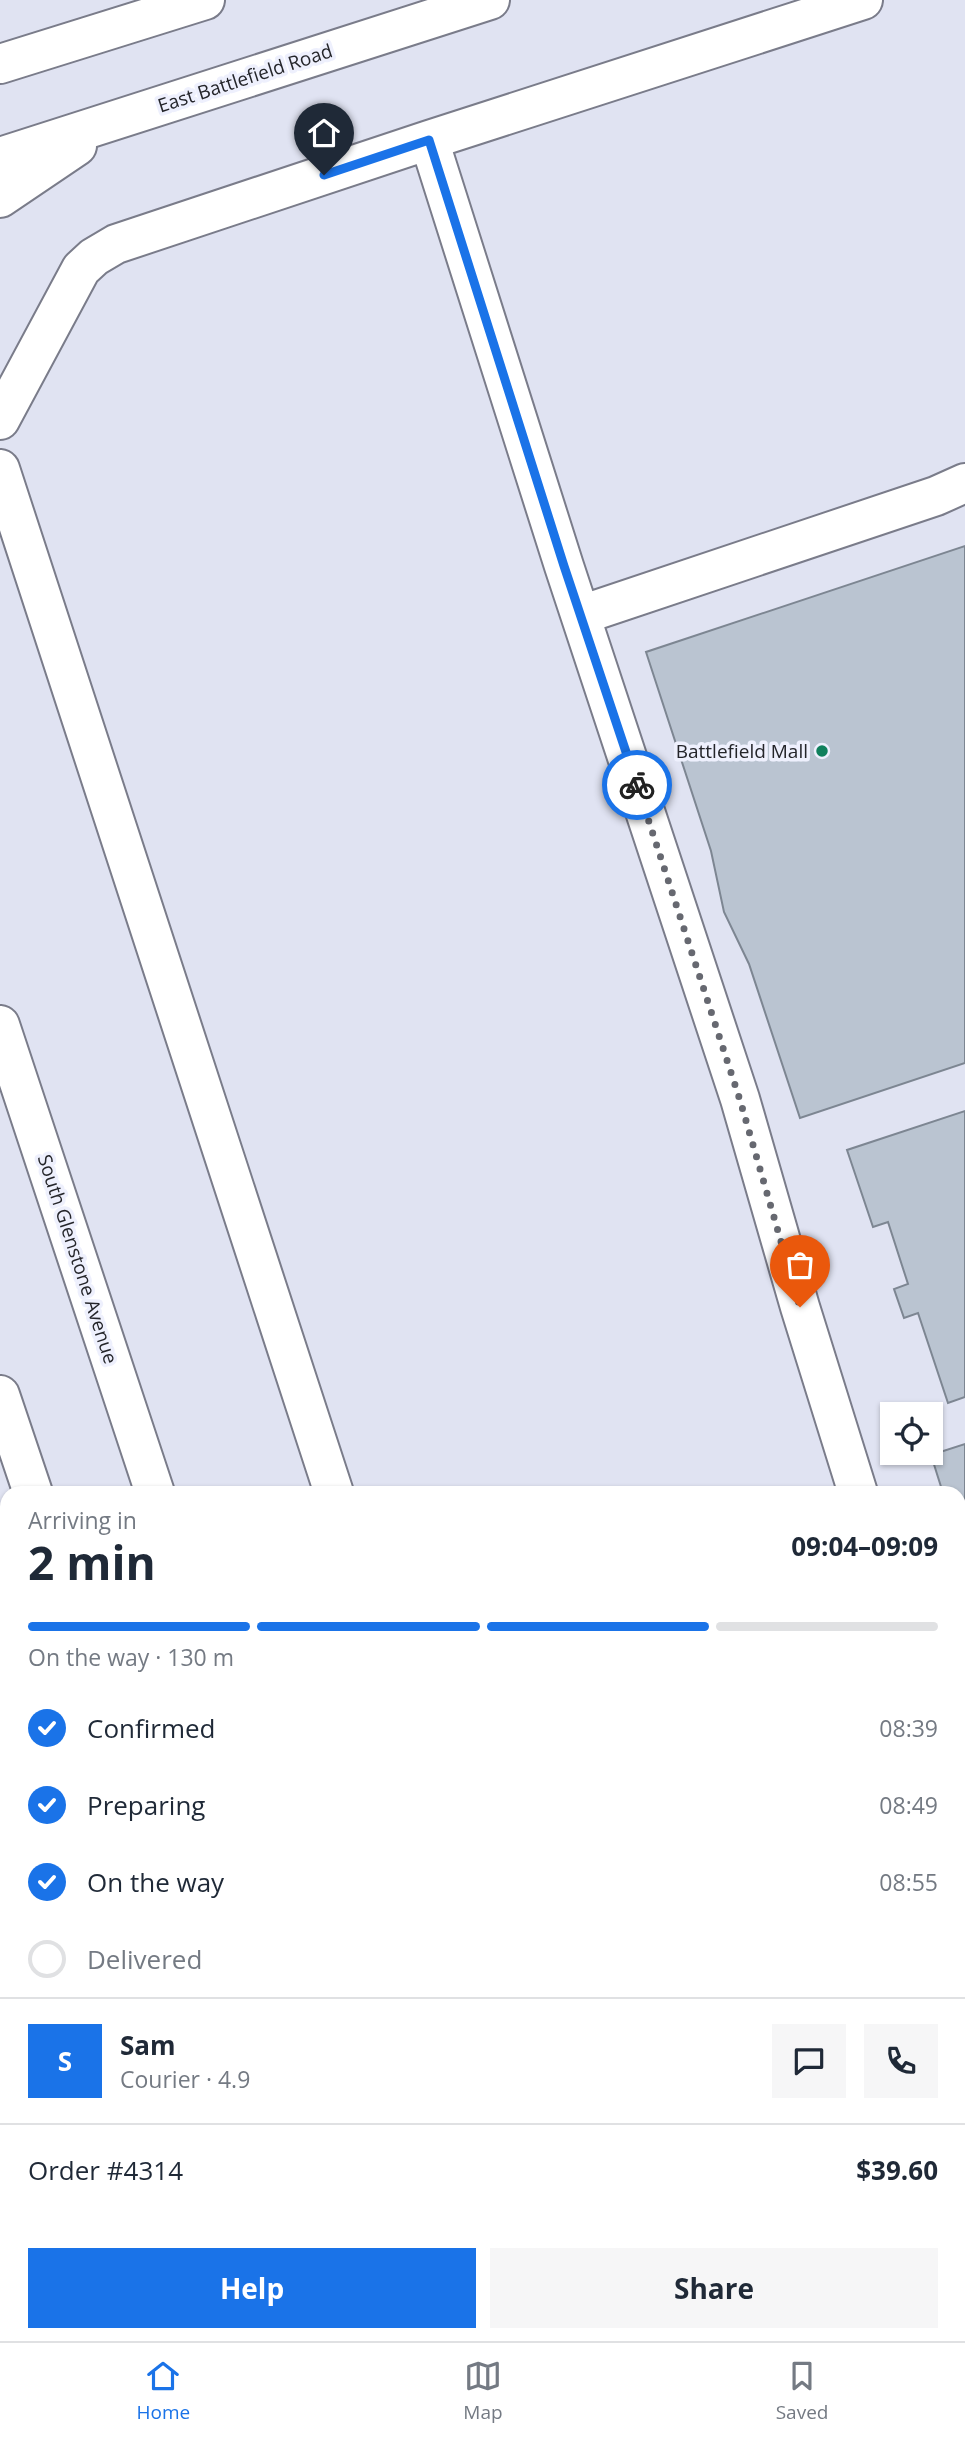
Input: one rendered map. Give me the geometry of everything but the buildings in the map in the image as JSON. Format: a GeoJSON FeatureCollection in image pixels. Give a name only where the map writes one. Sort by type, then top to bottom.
{"type":"FeatureCollection","features":[{"type":"Feature","properties":{"kind":"main road"},"geometry":{"type":"LineString","coordinates":[[0,64],[205,0]]}},
{"type":"Feature","properties":{"kind":"main road","name":"East Battlefield Road"},"geometry":{"type":"LineString","coordinates":[[0,157],[490,0]]}},
{"type":"Feature","properties":{"kind":"main road"},"geometry":{"type":"LineString","coordinates":[[0,419],[81,269],[94,257],[116,244],[863,0]]}},
{"type":"Feature","properties":{"kind":"main road"},"geometry":{"type":"LineString","coordinates":[[0,198],[122,118]]}},
{"type":"Feature","properties":{"kind":"main road"},"geometry":{"type":"LineString","coordinates":[[429,140],[740,1100],[856,1486]]}},
{"type":"Feature","properties":{"kind":"main road"},"geometry":{"type":"LineString","coordinates":[[0,469],[332,1486]]}},
{"type":"Feature","properties":{"kind":"main road"},"geometry":{"type":"LineString","coordinates":[[581,615],[936,496],[965,483]]}},
{"type":"Feature","properties":{"kind":"main road","name":"South Glenstone Avenue"},"geometry":{"type":"LineString","coordinates":[[0,1026],[153,1486]]}},
{"type":"Feature","properties":{"kind":"main road"},"geometry":{"type":"LineString","coordinates":[[0,1395],[31,1486]]}},
{"type":"Feature","properties":{"kind":"way so far"},"geometry":{"type":"LineString","coordinates":[[637,785],[740,1100],[800,1307]]}},
{"type":"Feature","properties":{"kind":"place","name":"Battlefield Mall"},"geometry":{"type":"Point","coordinates":[822,751]}},
{"type":"Feature","properties":{"kind":"route"},"geometry":{"type":"LineString","coordinates":[[324,175],[429,140],[564,566],[637,785]]}}]}
